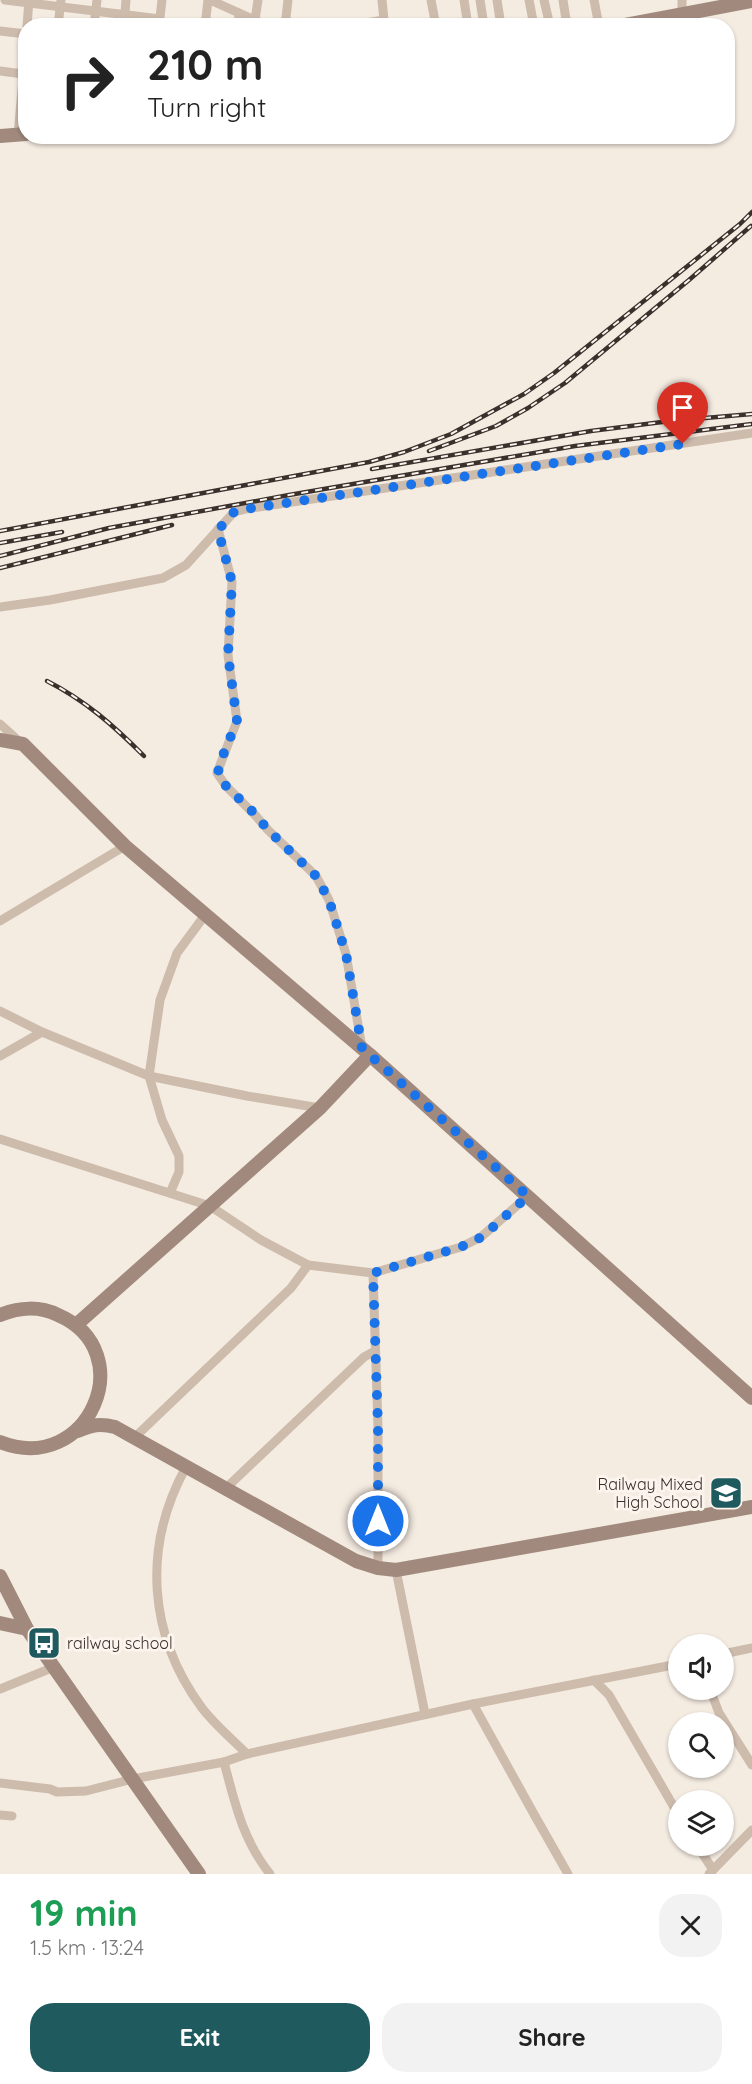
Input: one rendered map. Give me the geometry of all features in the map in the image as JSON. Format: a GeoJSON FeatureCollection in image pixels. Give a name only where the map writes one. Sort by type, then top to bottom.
{"type":"FeatureCollection","features":[{"type":"Feature","properties":{"kind":"street"},"geometry":{"type":"LineString","coordinates":[[5,0],[60,4],[139,18]]}},
{"type":"Feature","properties":{"kind":"street"},"geometry":{"type":"LineString","coordinates":[[95,18],[97,0]]}},
{"type":"Feature","properties":{"kind":"street"},"geometry":{"type":"LineString","coordinates":[[124,15],[126,0]]}},
{"type":"Feature","properties":{"kind":"street"},"geometry":{"type":"LineString","coordinates":[[160,18],[162,0]]}},
{"type":"Feature","properties":{"kind":"street"},"geometry":{"type":"LineString","coordinates":[[207,18],[209,0],[225,3],[250,18]]}},
{"type":"Feature","properties":{"kind":"street"},"geometry":{"type":"LineString","coordinates":[[255,18],[258,0]]}},
{"type":"Feature","properties":{"kind":"street"},"geometry":{"type":"LineString","coordinates":[[286,18],[288,0]]}},
{"type":"Feature","properties":{"kind":"street"},"geometry":{"type":"LineString","coordinates":[[382,0],[384,18]]}},
{"type":"Feature","properties":{"kind":"street"},"geometry":{"type":"LineString","coordinates":[[431,0],[434,18]]}},
{"type":"Feature","properties":{"kind":"street"},"geometry":{"type":"LineString","coordinates":[[464,0],[467,18]]}},
{"type":"Feature","properties":{"kind":"street"},"geometry":{"type":"LineString","coordinates":[[480,0],[483,18]]}},
{"type":"Feature","properties":{"kind":"street"},"geometry":{"type":"LineString","coordinates":[[497,0],[500,18]]}},
{"type":"Feature","properties":{"kind":"street"},"geometry":{"type":"LineString","coordinates":[[529,0],[532,18]]}},
{"type":"Feature","properties":{"kind":"street"},"geometry":{"type":"LineString","coordinates":[[544,0],[548,18]]}},
{"type":"Feature","properties":{"kind":"street"},"geometry":{"type":"LineString","coordinates":[[562,0],[565,18]]}},
{"type":"Feature","properties":{"kind":"street"},"geometry":{"type":"LineString","coordinates":[[594,0],[597,18]]}},
{"type":"Feature","properties":{"kind":"street"},"geometry":{"type":"LineString","coordinates":[[646,18],[682,7],[752,1]]}},
{"type":"Feature","properties":{"kind":"street"},"geometry":{"type":"LineString","coordinates":[[28,18],[29,2]]}},
{"type":"Feature","properties":{"kind":"street"},"geometry":{"type":"LineString","coordinates":[[239,13],[239,18]]}},
{"type":"Feature","properties":{"kind":"street"},"geometry":{"type":"LineString","coordinates":[[0,31],[18,33]]}},
{"type":"Feature","properties":{"kind":"street"},"geometry":{"type":"LineString","coordinates":[[0,71],[18,73]]}},
{"type":"Feature","properties":{"kind":"street"},"geometry":{"type":"LineString","coordinates":[[0,136],[18,134]]}},
{"type":"Feature","properties":{"kind":"street"},"geometry":{"type":"LineString","coordinates":[[0,607],[50,600],[163,578],[186,566],[234,512],[246,509],[752,433]]}},
{"type":"Feature","properties":{"kind":"street"},"geometry":{"type":"LineString","coordinates":[[218,530],[232,582],[228,655],[237,721],[217,772],[226,786],[316,876],[329,900],[346,954],[366,1051]]}},
{"type":"Feature","properties":{"kind":"street"},"geometry":{"type":"LineString","coordinates":[[0,724],[125,846],[366,1051],[752,1398]]}},
{"type":"Feature","properties":{"kind":"street"},"geometry":{"type":"LineString","coordinates":[[0,740],[22,744]]}},
{"type":"Feature","properties":{"kind":"street"},"geometry":{"type":"LineString","coordinates":[[0,921],[125,846]]}},
{"type":"Feature","properties":{"kind":"street"},"geometry":{"type":"LineString","coordinates":[[170,1193],[179,1172],[179,1156],[162,1120],[149,1076],[163,991],[177,953],[205,915]]}},
{"type":"Feature","properties":{"kind":"street"},"geometry":{"type":"LineString","coordinates":[[0,1011],[42,1032],[149,1076],[247,1096],[320,1107]]}},
{"type":"Feature","properties":{"kind":"street"},"geometry":{"type":"LineString","coordinates":[[0,1056],[42,1032]]}},
{"type":"Feature","properties":{"kind":"street"},"geometry":{"type":"LineString","coordinates":[[76,1325],[320,1107],[366,1051]]}},
{"type":"Feature","properties":{"kind":"street"},"geometry":{"type":"LineString","coordinates":[[0,1139],[210,1206],[261,1240],[308,1265],[373,1273],[461,1247],[482,1237],[528,1196]]}},
{"type":"Feature","properties":{"kind":"street"},"geometry":{"type":"LineString","coordinates":[[134,1438],[291,1288],[308,1265]]}},
{"type":"Feature","properties":{"kind":"street"},"geometry":{"type":"LineString","coordinates":[[373,1273],[378,1427],[378,1568]]}},
{"type":"Feature","properties":{"kind":"street"},"geometry":{"type":"LineString","coordinates":[[0,1315],[24,1309],[43,1310],[60,1315],[76,1325],[93,1347],[99,1364],[100,1382],[97,1400],[89,1417],[78,1431]]}},
{"type":"Feature","properties":{"kind":"street"},"geometry":{"type":"LineString","coordinates":[[225,1489],[364,1356],[375,1351]]}},
{"type":"Feature","properties":{"kind":"street"},"geometry":{"type":"LineString","coordinates":[[97,1400],[101,1411],[115,1427]]}},
{"type":"Feature","properties":{"kind":"street"},"geometry":{"type":"LineString","coordinates":[[0,1442],[27,1449],[45,1447],[62,1441],[91,1425],[104,1424],[115,1427],[356,1561],[378,1568],[396,1570],[752,1507]]}},
{"type":"Feature","properties":{"kind":"street"},"geometry":{"type":"LineString","coordinates":[[186,1467],[172,1493],[161,1530],[158,1553],[158,1604],[165,1638],[177,1667],[204,1710],[247,1754]]}},
{"type":"Feature","properties":{"kind":"street"},"geometry":{"type":"LineString","coordinates":[[396,1570],[425,1714]]}},
{"type":"Feature","properties":{"kind":"street"},"geometry":{"type":"LineString","coordinates":[[0,1576],[27,1629],[199,1874]]}},
{"type":"Feature","properties":{"kind":"street"},"geometry":{"type":"LineString","coordinates":[[0,1623],[27,1629]]}},
{"type":"Feature","properties":{"kind":"street"},"geometry":{"type":"LineString","coordinates":[[734,1652],[752,1648]]}},
{"type":"Feature","properties":{"kind":"street"},"geometry":{"type":"LineString","coordinates":[[0,1783],[50,1789],[57,1792],[86,1791],[134,1779],[224,1762],[247,1754],[425,1714],[668,1666]]}},
{"type":"Feature","properties":{"kind":"street"},"geometry":{"type":"LineString","coordinates":[[0,1689],[54,1667]]}},
{"type":"Feature","properties":{"kind":"street"},"geometry":{"type":"LineString","coordinates":[[594,1680],[609,1695],[668,1797]]}},
{"type":"Feature","properties":{"kind":"street"},"geometry":{"type":"LineString","coordinates":[[714,1700],[719,1713],[752,1766]]}},
{"type":"Feature","properties":{"kind":"street"},"geometry":{"type":"LineString","coordinates":[[473,1704],[568,1874]]}},
{"type":"Feature","properties":{"kind":"street"},"geometry":{"type":"LineString","coordinates":[[224,1762],[242,1828],[256,1856],[270,1874]]}},
{"type":"Feature","properties":{"kind":"street"},"geometry":{"type":"LineString","coordinates":[[0,1815],[12,1816]]}},
{"type":"Feature","properties":{"kind":"street"},"geometry":{"type":"LineString","coordinates":[[703,1856],[711,1872],[752,1830]]}},
{"type":"Feature","properties":{"kind":"railway"},"geometry":{"type":"LineString","coordinates":[[0,531],[369,462],[404,452],[451,434],[524,394],[554,373],[752,212]]}},
{"type":"Feature","properties":{"kind":"railway"},"geometry":{"type":"LineString","coordinates":[[429,451],[496,426],[565,383],[751,226]]}},
{"type":"Feature","properties":{"kind":"railway"},"geometry":{"type":"LineString","coordinates":[[372,469],[591,431],[752,414]]}},
{"type":"Feature","properties":{"kind":"railway"},"geometry":{"type":"LineString","coordinates":[[0,556],[109,528],[289,495],[575,446],[752,424]]}},
{"type":"Feature","properties":{"kind":"railway"},"geometry":{"type":"LineString","coordinates":[[0,568],[172,525]]}},
{"type":"Feature","properties":{"kind":"railway"},"geometry":{"type":"LineString","coordinates":[[0,543],[62,532]]}},
{"type":"Feature","properties":{"kind":"railway"},"geometry":{"type":"LineString","coordinates":[[47,681],[98,714],[144,756]]}},
{"type":"Feature","properties":{"kind":"place","name":"Railway Mixed High School"},"geometry":{"type":"Point","coordinates":[726,1493]}},
{"type":"Feature","properties":{"kind":"place","name":"railway school"},"geometry":{"type":"Point","coordinates":[44,1643]}},
{"type":"Feature","properties":{"kind":"route"},"geometry":{"type":"LineString","coordinates":[[378,1521],[378,1427],[373,1273],[461,1247],[482,1237],[528,1196],[362,1048],[346,954],[329,900],[316,876],[268,830],[218,775],[217,770],[237,721],[228,655],[232,582],[218,530],[234,512],[246,509],[683,444]]}}]}
